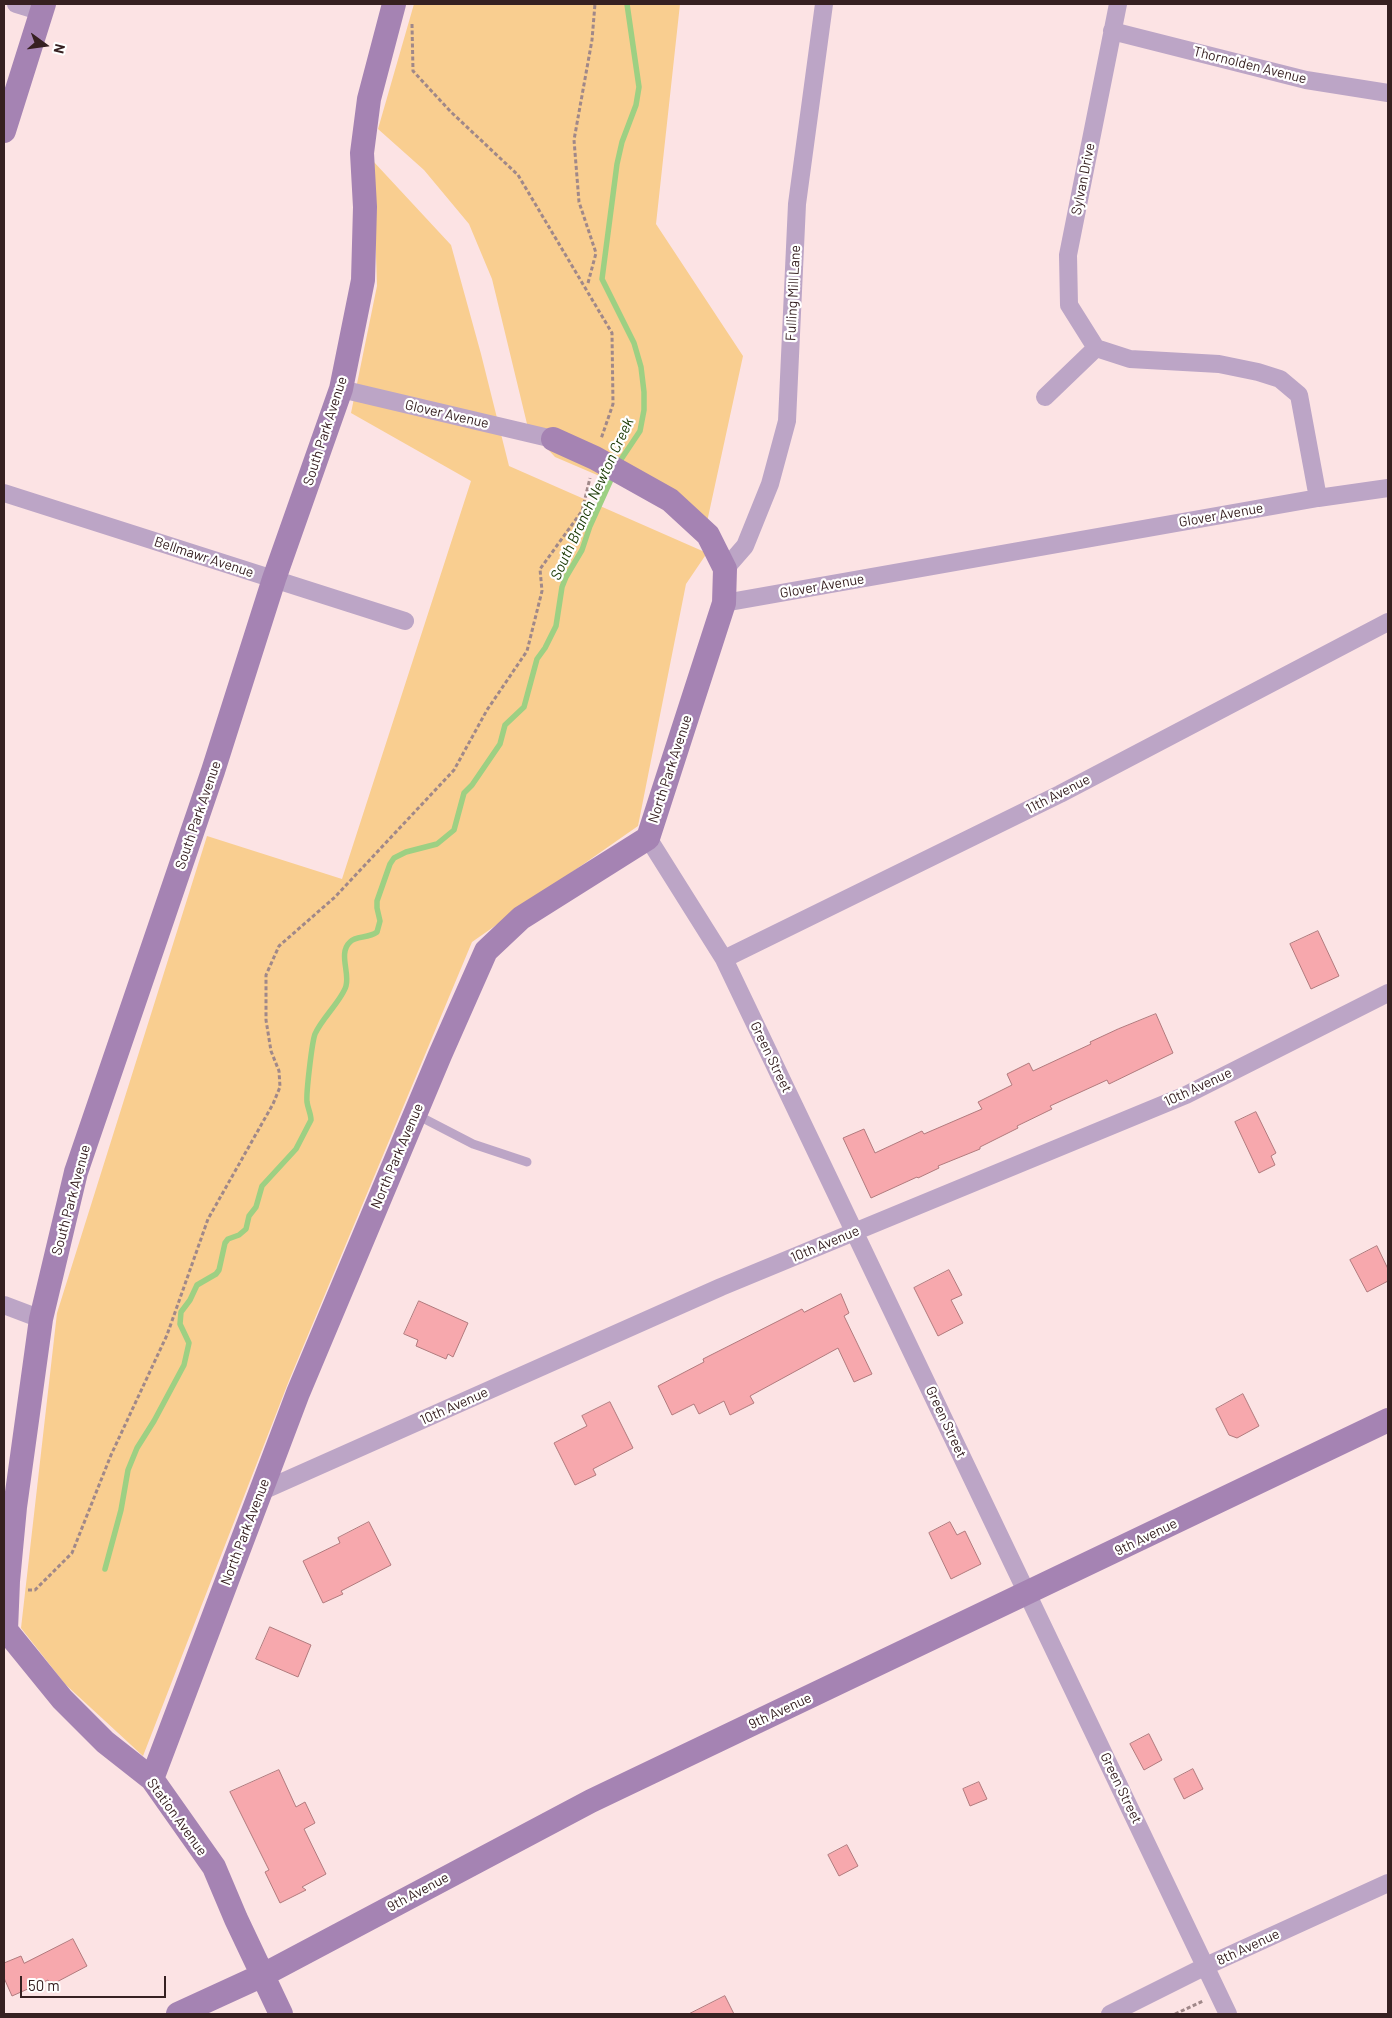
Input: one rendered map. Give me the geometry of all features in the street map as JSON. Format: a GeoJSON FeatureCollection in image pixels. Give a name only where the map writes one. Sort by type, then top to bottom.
{"type":"FeatureCollection","features":[{"type":"Feature","properties":{"kind":"street"},"geometry":{"type":"LineString","coordinates":[[4,131],[43,8],[16,4]]}},
{"type":"Feature","properties":{"kind":"street","name":"Fulling Mill Lane"},"geometry":{"type":"LineString","coordinates":[[725,569],[745,546],[770,484],[787,421],[797,204],[824,4]]}},
{"type":"Feature","properties":{"kind":"street","name":"Sylvan Drive"},"geometry":{"type":"LineString","coordinates":[[1096,348],[1069,305],[1068,255],[1118,4]]}},
{"type":"Feature","properties":{"kind":"street","name":"South Park Avenue"},"geometry":{"type":"LineString","coordinates":[[5,1631],[16,1507],[41,1318],[76,1172],[213,771],[274,579],[341,389],[363,280],[365,207],[362,153],[369,99],[403,10]]}},
{"type":"Feature","properties":{"kind":"street","name":"Thornolden Avenue"},"geometry":{"type":"LineString","coordinates":[[1112,31],[1306,80],[1388,93]]}},
{"type":"Feature","properties":{"kind":"street"},"geometry":{"type":"LineString","coordinates":[[1045,398],[1096,348],[1130,360],[1219,364],[1258,372],[1280,379],[1299,396],[1318,498]]}},
{"type":"Feature","properties":{"kind":"street","name":"Glover Avenue"},"geometry":{"type":"LineString","coordinates":[[341,389],[554,439],[670,500],[708,535],[725,569],[724,603],[1318,498],[1388,488]]}},
{"type":"Feature","properties":{"kind":"street","name":"Bellmawr Avenue"},"geometry":{"type":"LineString","coordinates":[[4,493],[405,621]]}},
{"type":"Feature","properties":{"kind":"street","name":"North Park Avenue"},"geometry":{"type":"LineString","coordinates":[[152,1779],[298,1393],[415,1114],[486,951],[521,918],[648,838],[724,603]]}},
{"type":"Feature","properties":{"kind":"street","name":"11th Avenue"},"geometry":{"type":"LineString","coordinates":[[724,959],[1060,794],[1388,622]]}},
{"type":"Feature","properties":{"kind":"street","name":"Green Street"},"geometry":{"type":"LineString","coordinates":[[648,838],[724,959],[1228,2014]]}},
{"type":"Feature","properties":{"kind":"street","name":"10th Avenue"},"geometry":{"type":"LineString","coordinates":[[260,1492],[721,1287],[1186,1095],[1388,993]]}},
{"type":"Feature","properties":{"kind":"street"},"geometry":{"type":"LineString","coordinates":[[4,1305],[41,1318]]}},
{"type":"Feature","properties":{"kind":"street","name":"9th Avenue"},"geometry":{"type":"LineString","coordinates":[[178,2014],[263,1975],[591,1801],[1388,1420]]}},
{"type":"Feature","properties":{"kind":"street","name":"Station Avenue"},"geometry":{"type":"LineString","coordinates":[[5,1631],[62,1699],[105,1742],[152,1779],[214,1867],[236,1919],[281,2014]]}},
{"type":"Feature","properties":{"kind":"street","name":"8th Avenue"},"geometry":{"type":"LineString","coordinates":[[1110,2014],[1206,1966],[1388,1883]]}},
{"type":"Feature","properties":{"kind":"lane"},"geometry":{"type":"LineString","coordinates":[[415,1114],[473,1144],[527,1162]]}},
{"type":"Feature","properties":{"kind":"path"},"geometry":{"type":"LineString","coordinates":[[588,283],[596,253],[578,202],[574,140],[592,40],[595,4]]}},
{"type":"Feature","properties":{"kind":"path"},"geometry":{"type":"LineString","coordinates":[[8,1590],[35,1590],[72,1553],[111,1455],[167,1335],[208,1219],[273,1104],[280,1088],[279,1071],[271,1051],[266,1020],[266,975],[279,946],[334,898],[454,770],[487,710],[527,651],[542,591],[540,569],[582,511],[599,461],[613,404],[612,334],[518,175],[451,112],[414,71],[411,41],[403,10]]}},
{"type":"Feature","properties":{"kind":"path"},"geometry":{"type":"LineString","coordinates":[[1175,2014],[1208,1998]]}},
{"type":"Feature","properties":{"kind":"shaded area"},"geometry":{"type":"Polygon","coordinates":[[[414,4],[680,4],[656,224],[743,356],[707,522],[555,457],[528,428],[492,279],[469,224],[424,170],[378,129],[414,4]]]}},
{"type":"Feature","properties":{"kind":"shaded area"},"geometry":{"type":"Polygon","coordinates":[[[373,161],[451,245],[509,466],[707,553],[686,584],[638,826],[472,942],[290,1378],[143,1756],[65,1684],[21,1628],[57,1313],[207,836],[342,879],[471,481],[351,413],[377,286],[373,161]]]}},
{"type":"Feature","properties":{"kind":"building"},"geometry":{"type":"Polygon","coordinates":[[[1318,931],[1339,976],[1311,989],[1290,944],[1318,931]]]}},
{"type":"Feature","properties":{"kind":"building"},"geometry":{"type":"Polygon","coordinates":[[[1156,1014],[1173,1053],[1109,1084],[1107,1080],[1050,1106],[1052,1109],[1017,1126],[1018,1128],[980,1147],[980,1149],[938,1166],[939,1168],[871,1198],[843,1138],[864,1129],[875,1153],[922,1131],[924,1134],[982,1109],[978,1102],[1012,1085],[1007,1074],[1029,1063],[1033,1071],[1118,1029],[1156,1014]]]}},
{"type":"Feature","properties":{"kind":"building"},"geometry":{"type":"Polygon","coordinates":[[[1256,1112],[1276,1153],[1271,1156],[1275,1165],[1259,1173],[1235,1122],[1256,1112]]]}},
{"type":"Feature","properties":{"kind":"building"},"geometry":{"type":"Polygon","coordinates":[[[1377,1246],[1388,1269],[1388,1281],[1367,1292],[1350,1260],[1377,1246]]]}},
{"type":"Feature","properties":{"kind":"building"},"geometry":{"type":"Polygon","coordinates":[[[949,1270],[962,1295],[951,1300],[963,1323],[938,1336],[914,1288],[949,1270]]]}},
{"type":"Feature","properties":{"kind":"building"},"geometry":{"type":"Polygon","coordinates":[[[841,1294],[849,1313],[844,1316],[872,1374],[854,1382],[838,1348],[750,1396],[754,1403],[730,1415],[724,1401],[699,1414],[694,1404],[672,1415],[658,1386],[704,1362],[703,1359],[802,1309],[804,1312],[841,1294]]]}},
{"type":"Feature","properties":{"kind":"building"},"geometry":{"type":"Polygon","coordinates":[[[419,1301],[468,1323],[453,1357],[448,1354],[446,1359],[416,1346],[418,1340],[404,1334],[419,1301]]]}},
{"type":"Feature","properties":{"kind":"building"},"geometry":{"type":"Polygon","coordinates":[[[1243,1394],[1259,1426],[1237,1438],[1229,1435],[1216,1409],[1243,1394]]]}},
{"type":"Feature","properties":{"kind":"building"},"geometry":{"type":"Polygon","coordinates":[[[610,1402],[633,1448],[593,1469],[596,1475],[575,1485],[554,1443],[587,1426],[582,1416],[610,1402]]]}},
{"type":"Feature","properties":{"kind":"building"},"geometry":{"type":"Polygon","coordinates":[[[369,1522],[391,1565],[341,1591],[343,1594],[323,1603],[303,1561],[340,1543],[338,1538],[369,1522]]]}},
{"type":"Feature","properties":{"kind":"building"},"geometry":{"type":"Polygon","coordinates":[[[950,1522],[957,1535],[965,1531],[981,1564],[951,1579],[929,1533],[950,1522]]]}},
{"type":"Feature","properties":{"kind":"building"},"geometry":{"type":"Polygon","coordinates":[[[270,1627],[311,1645],[298,1677],[256,1659],[270,1627]]]}},
{"type":"Feature","properties":{"kind":"building"},"geometry":{"type":"Polygon","coordinates":[[[1149,1734],[1162,1760],[1144,1770],[1130,1744],[1149,1734]]]}},
{"type":"Feature","properties":{"kind":"building"},"geometry":{"type":"Polygon","coordinates":[[[1193,1769],[1203,1789],[1184,1799],[1174,1779],[1193,1769]]]}},
{"type":"Feature","properties":{"kind":"building"},"geometry":{"type":"Polygon","coordinates":[[[279,1770],[296,1807],[305,1802],[315,1823],[304,1829],[326,1874],[302,1887],[306,1890],[280,1903],[265,1872],[269,1870],[230,1792],[279,1770]]]}},
{"type":"Feature","properties":{"kind":"building"},"geometry":{"type":"Polygon","coordinates":[[[979,1782],[987,1799],[970,1806],[963,1789],[979,1782]]]}},
{"type":"Feature","properties":{"kind":"building"},"geometry":{"type":"Polygon","coordinates":[[[847,1845],[858,1866],[839,1876],[828,1855],[847,1845]]]}},
{"type":"Feature","properties":{"kind":"building"},"geometry":{"type":"Polygon","coordinates":[[[73,1939],[87,1966],[51,1985],[48,1980],[12,1996],[4,1978],[4,1963],[21,1956],[24,1963],[73,1939]]]}},
{"type":"Feature","properties":{"kind":"building"},"geometry":{"type":"Polygon","coordinates":[[[725,1996],[734,2014],[689,2014],[725,1996]]]}},
{"type":"Feature","properties":{"kind":"waterway","name":"South Branch Newton Creek"},"geometry":{"type":"LineString","coordinates":[[618,464],[640,431],[644,410],[641,367],[634,343],[602,279],[617,164],[622,142],[636,105],[639,87],[627,4]]}},
{"type":"Feature","properties":{"kind":"waterway","name":"South Branch Newton Creek"},"geometry":{"type":"LineString","coordinates":[[105,1569],[121,1510],[128,1470],[137,1448],[184,1365],[189,1343],[180,1324],[181,1312],[190,1300],[197,1285],[216,1274],[219,1270],[225,1243],[228,1239],[239,1235],[246,1229],[249,1216],[256,1207],[262,1186],[296,1149],[311,1120],[307,1097],[315,1034],[346,986],[345,952],[347,947],[353,940],[370,936],[377,932],[380,921],[377,901],[390,864],[394,858],[406,852],[437,844],[454,830],[464,793],[472,785],[500,744],[505,725],[524,707],[537,659],[556,626],[562,587],[582,550],[590,526],[613,475]]}}]}
